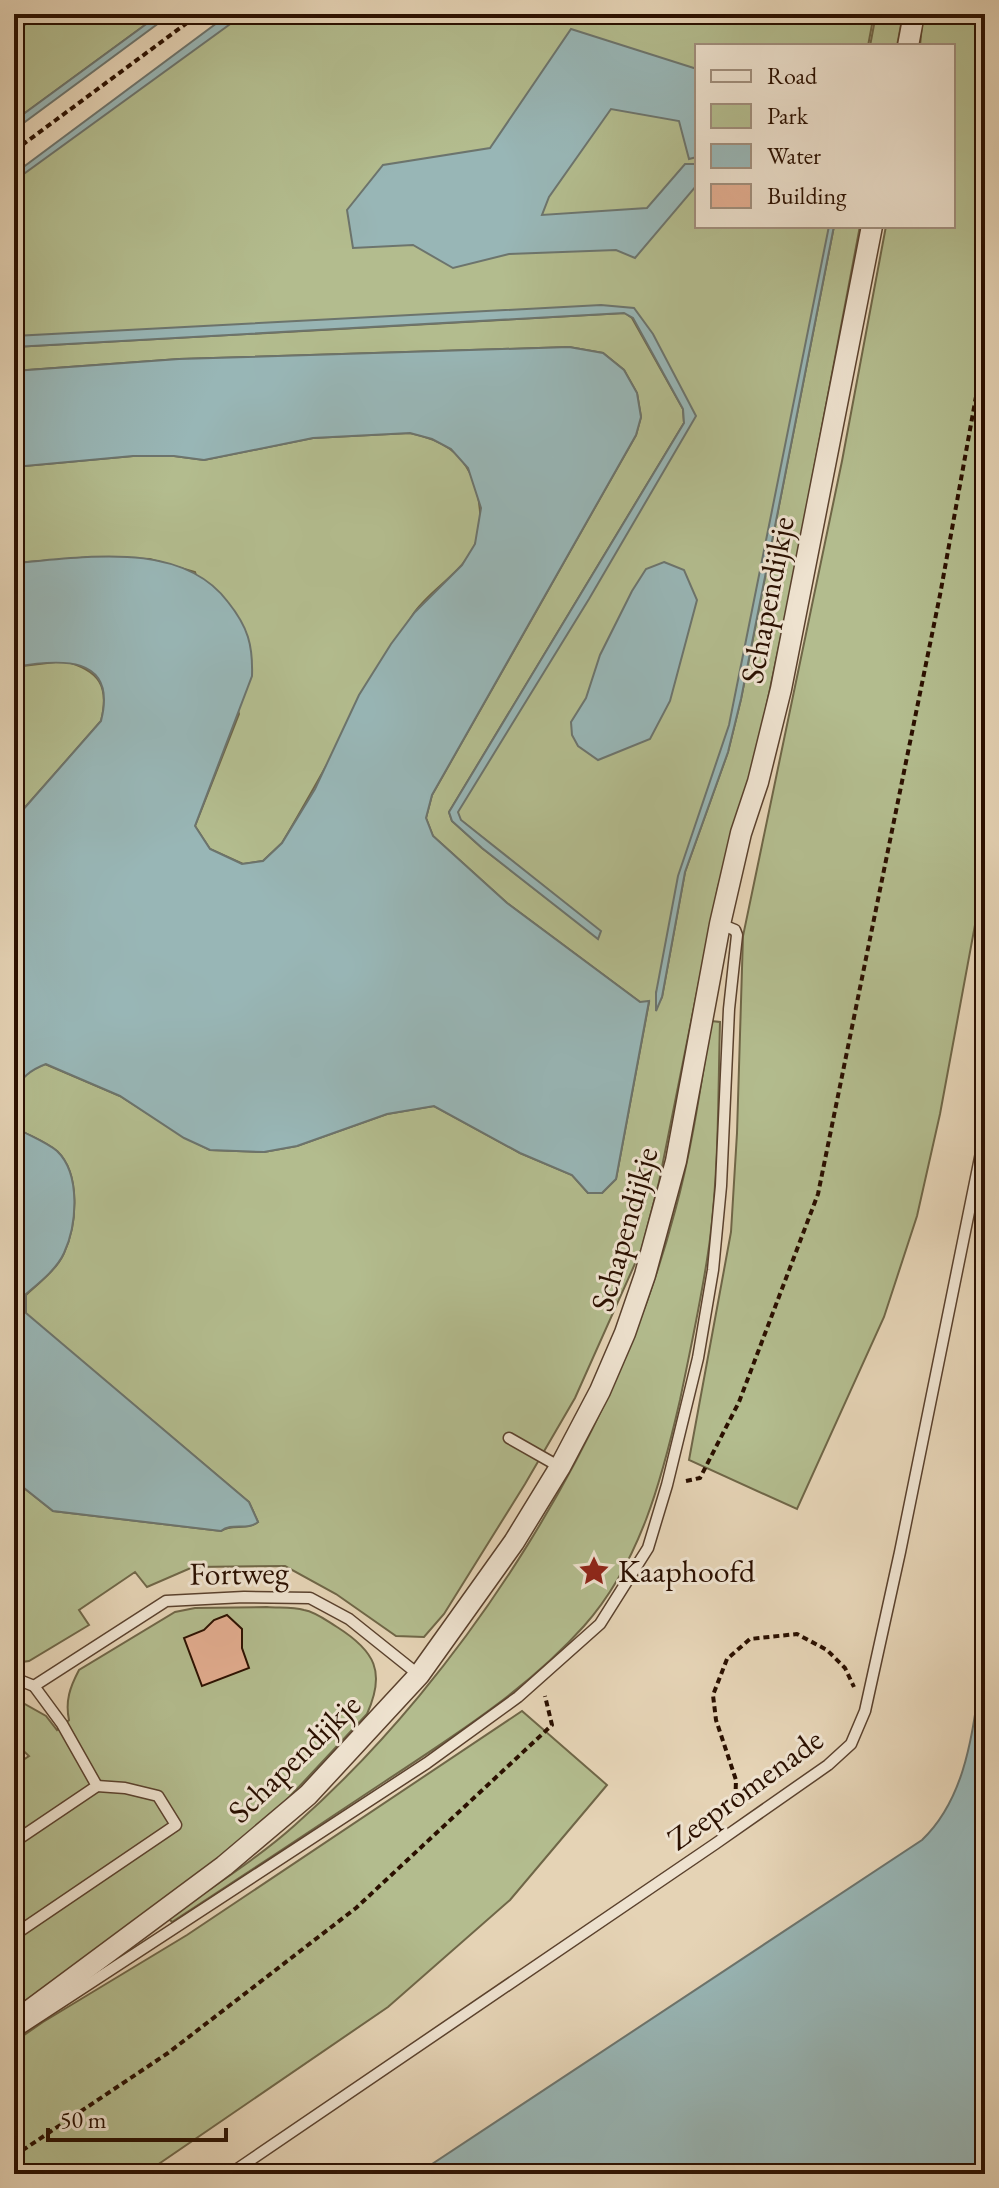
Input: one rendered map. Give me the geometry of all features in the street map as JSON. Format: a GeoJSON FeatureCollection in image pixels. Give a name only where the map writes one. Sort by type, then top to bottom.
{"type":"FeatureCollection","features":[{"type":"Feature","properties":{"kind":"street"},"geometry":{"type":"LineString","coordinates":[[908,44],[914,14]]}},
{"type":"Feature","properties":{"kind":"street","name":"Schapendijkje"},"geometry":{"type":"LineString","coordinates":[[14,2022],[224,1866],[308,1795],[419,1675],[506,1554],[560,1467],[600,1391],[645,1275],[676,1161],[720,924],[782,681],[872,228]]}},
{"type":"Feature","properties":{"kind":"lane"},"geometry":{"type":"LineString","coordinates":[[14,2033],[427,1763],[540,1679],[600,1624],[648,1548],[698,1358],[713,1270],[721,1186],[730,995],[737,935],[735,930],[720,924]]}},
{"type":"Feature","properties":{"kind":"lane","name":"Zeepromenade"},"geometry":{"type":"LineString","coordinates":[[230,2174],[726,1836],[828,1765],[851,1744],[865,1711],[904,1537],[985,1133]]}},
{"type":"Feature","properties":{"kind":"lane"},"geometry":{"type":"LineString","coordinates":[[509,1438],[560,1467]]}},
{"type":"Feature","properties":{"kind":"lane","name":"Fortweg"},"geometry":{"type":"LineString","coordinates":[[34,1686],[166,1601],[244,1597],[310,1598],[349,1619],[419,1675]]}},
{"type":"Feature","properties":{"kind":"lane"},"geometry":{"type":"LineString","coordinates":[[14,1678],[34,1686],[62,1724],[97,1786]]}},
{"type":"Feature","properties":{"kind":"lane"},"geometry":{"type":"LineString","coordinates":[[14,1842],[97,1786],[125,1788],[158,1796],[176,1825],[14,1935]]}},
{"type":"Feature","properties":{"kind":"path"},"geometry":{"type":"LineString","coordinates":[[14,151],[199,14]]}},
{"type":"Feature","properties":{"kind":"path"},"geometry":{"type":"LineString","coordinates":[[667,1485],[700,1478],[707,1466],[739,1402],[818,1194],[940,595],[985,347]]}},
{"type":"Feature","properties":{"kind":"path"},"geometry":{"type":"LineString","coordinates":[[726,1836],[735,1807],[736,1780],[716,1720],[713,1695],[727,1659],[750,1639],[797,1634],[827,1650],[845,1668],[865,1711]]}},
{"type":"Feature","properties":{"kind":"path"},"geometry":{"type":"LineString","coordinates":[[14,2156],[168,2053],[356,1908],[552,1725],[540,1679]]}},
{"type":"Feature","properties":{"kind":"green space"},"geometry":{"type":"Polygon","coordinates":[[[14,14],[160,14],[14,121],[14,14]]]}},
{"type":"Feature","properties":{"kind":"green space"},"geometry":{"type":"Polygon","coordinates":[[[232,14],[874,14],[868,44],[695,44],[695,228],[830,228],[732,718],[721,762],[684,867],[665,969],[656,993],[656,1008],[662,997],[685,872],[728,752],[741,699],[834,228],[860,228],[792,585],[756,755],[718,887],[659,1182],[642,1248],[575,1398],[444,1614],[424,1637],[396,1636],[336,1594],[285,1566],[193,1567],[147,1587],[135,1572],[79,1610],[89,1625],[29,1661],[14,1663],[14,1480],[53,1511],[221,1531],[258,1522],[249,1502],[25,1313],[26,1295],[52,1270],[64,1253],[72,1228],[74,1200],[65,1161],[57,1151],[18,1129],[16,1089],[25,1075],[45,1064],[120,1096],[210,1150],[264,1152],[297,1146],[387,1114],[434,1106],[520,1153],[572,1175],[588,1193],[602,1193],[616,1179],[649,1002],[640,1002],[507,903],[433,836],[426,818],[432,795],[636,435],[641,417],[637,393],[624,370],[603,353],[569,347],[179,359],[14,371],[14,347],[625,313],[632,318],[683,409],[684,423],[449,812],[452,821],[482,848],[598,938],[599,934],[586,920],[453,814],[692,416],[632,308],[14,339],[14,177],[232,14]]]}},
{"type":"Feature","properties":{"kind":"green space"},"geometry":{"type":"Polygon","coordinates":[[[876,14],[903,14],[897,44],[870,44],[876,14]]]}},
{"type":"Feature","properties":{"kind":"green space"},"geometry":{"type":"Polygon","coordinates":[[[923,14],[985,14],[985,871],[940,1114],[917,1216],[884,1317],[797,1509],[689,1460],[731,1232],[743,936],[842,461],[886,228],[955,228],[955,44],[920,44],[923,14]]]}},
{"type":"Feature","properties":{"kind":"green space"},"geometry":{"type":"Polygon","coordinates":[[[410,433],[445,446],[467,468],[479,505],[476,542],[464,563],[412,616],[282,843],[263,861],[243,864],[210,849],[195,826],[239,714],[195,572],[150,559],[94,557],[14,563],[14,467],[133,456],[204,460],[313,438],[410,433]]]}},
{"type":"Feature","properties":{"kind":"green space"},"geometry":{"type":"Polygon","coordinates":[[[64,661],[86,669],[99,681],[104,698],[101,721],[14,820],[14,667],[64,661]]]}},
{"type":"Feature","properties":{"kind":"green space"},"geometry":{"type":"Polygon","coordinates":[[[711,1021],[720,1022],[718,1130],[713,1212],[704,1279],[665,1460],[646,1519],[620,1575],[584,1626],[515,1691],[437,1747],[172,1922],[168,1918],[280,1838],[359,1764],[419,1696],[476,1623],[528,1545],[574,1463],[615,1380],[649,1295],[686,1164],[711,1021]]]}},
{"type":"Feature","properties":{"kind":"green space"},"geometry":{"type":"Polygon","coordinates":[[[195,1608],[295,1608],[313,1613],[360,1645],[368,1654],[376,1674],[376,1686],[367,1714],[281,1806],[218,1861],[14,2009],[14,1766],[29,1756],[14,1742],[14,1698],[46,1716],[57,1730],[69,1720],[69,1694],[79,1670],[175,1612],[195,1608]]]}},
{"type":"Feature","properties":{"kind":"green space"},"geometry":{"type":"Polygon","coordinates":[[[522,1711],[607,1785],[510,1900],[388,2007],[144,2174],[14,2174],[14,2042],[187,1935],[522,1711]]]}},
{"type":"Feature","properties":{"kind":"water"},"geometry":{"type":"Polygon","coordinates":[[[160,14],[171,14],[14,130],[14,121],[160,14]]]}},
{"type":"Feature","properties":{"kind":"water"},"geometry":{"type":"Polygon","coordinates":[[[229,14],[244,14],[14,181],[14,174],[229,14]]]}},
{"type":"Feature","properties":{"kind":"water"},"geometry":{"type":"Polygon","coordinates":[[[571,29],[695,68],[695,158],[689,159],[679,121],[611,109],[549,197],[542,215],[647,208],[685,164],[695,164],[695,187],[635,258],[616,250],[509,254],[453,268],[413,245],[353,248],[347,210],[383,165],[490,148],[571,29]]]}},
{"type":"Feature","properties":{"kind":"water"},"geometry":{"type":"Polygon","coordinates":[[[829,228],[834,228],[741,699],[728,752],[685,872],[662,997],[656,1011],[656,993],[678,876],[729,725],[829,228]]]}},
{"type":"Feature","properties":{"kind":"water"},"geometry":{"type":"Polygon","coordinates":[[[601,305],[634,308],[653,334],[696,416],[589,599],[458,812],[461,820],[601,931],[598,939],[482,848],[452,821],[449,812],[684,423],[683,409],[633,318],[624,313],[14,347],[14,336],[601,305]]]}},
{"type":"Feature","properties":{"kind":"water"},"geometry":{"type":"Polygon","coordinates":[[[569,347],[603,353],[624,370],[637,393],[641,417],[636,435],[432,795],[426,818],[433,836],[507,903],[640,1002],[649,1001],[616,1179],[602,1193],[588,1193],[572,1175],[520,1153],[434,1106],[387,1114],[297,1146],[264,1152],[210,1150],[184,1138],[120,1096],[46,1064],[27,1075],[14,1092],[14,820],[101,721],[104,699],[101,683],[93,672],[81,666],[49,663],[14,667],[14,563],[99,557],[158,561],[184,569],[208,582],[228,602],[248,637],[252,676],[195,826],[210,849],[242,864],[263,861],[282,843],[315,789],[359,695],[391,644],[415,612],[462,565],[475,544],[481,508],[468,468],[451,449],[432,439],[410,433],[313,438],[204,460],[133,456],[14,467],[14,371],[179,359],[569,347]]]}},
{"type":"Feature","properties":{"kind":"water"},"geometry":{"type":"Polygon","coordinates":[[[664,562],[684,570],[697,600],[670,701],[650,739],[598,760],[578,746],[572,735],[571,722],[586,698],[600,655],[632,591],[646,569],[664,562]]]}},
{"type":"Feature","properties":{"kind":"water"},"geometry":{"type":"Polygon","coordinates":[[[14,1104],[18,1129],[53,1148],[65,1161],[74,1200],[72,1228],[64,1253],[52,1270],[26,1294],[26,1313],[249,1502],[258,1522],[254,1525],[221,1531],[53,1511],[14,1480],[14,1104]]]}},
{"type":"Feature","properties":{"kind":"water"},"geometry":{"type":"Polygon","coordinates":[[[985,1651],[985,2174],[417,2174],[922,1840],[939,1821],[961,1776],[973,1727],[985,1651]]]}},
{"type":"Feature","properties":{"kind":"building"},"geometry":{"type":"Polygon","coordinates":[[[227,1615],[242,1629],[242,1648],[249,1668],[202,1686],[184,1638],[227,1615]]]}},
{"type":"Feature","properties":{"kind":"waterway"},"geometry":{"type":"LineString","coordinates":[[14,30],[35,14]]}},
{"type":"Feature","properties":{"kind":"place","name":"Kaaphoofd"},"geometry":{"type":"Point","coordinates":[594,1571]}}]}
